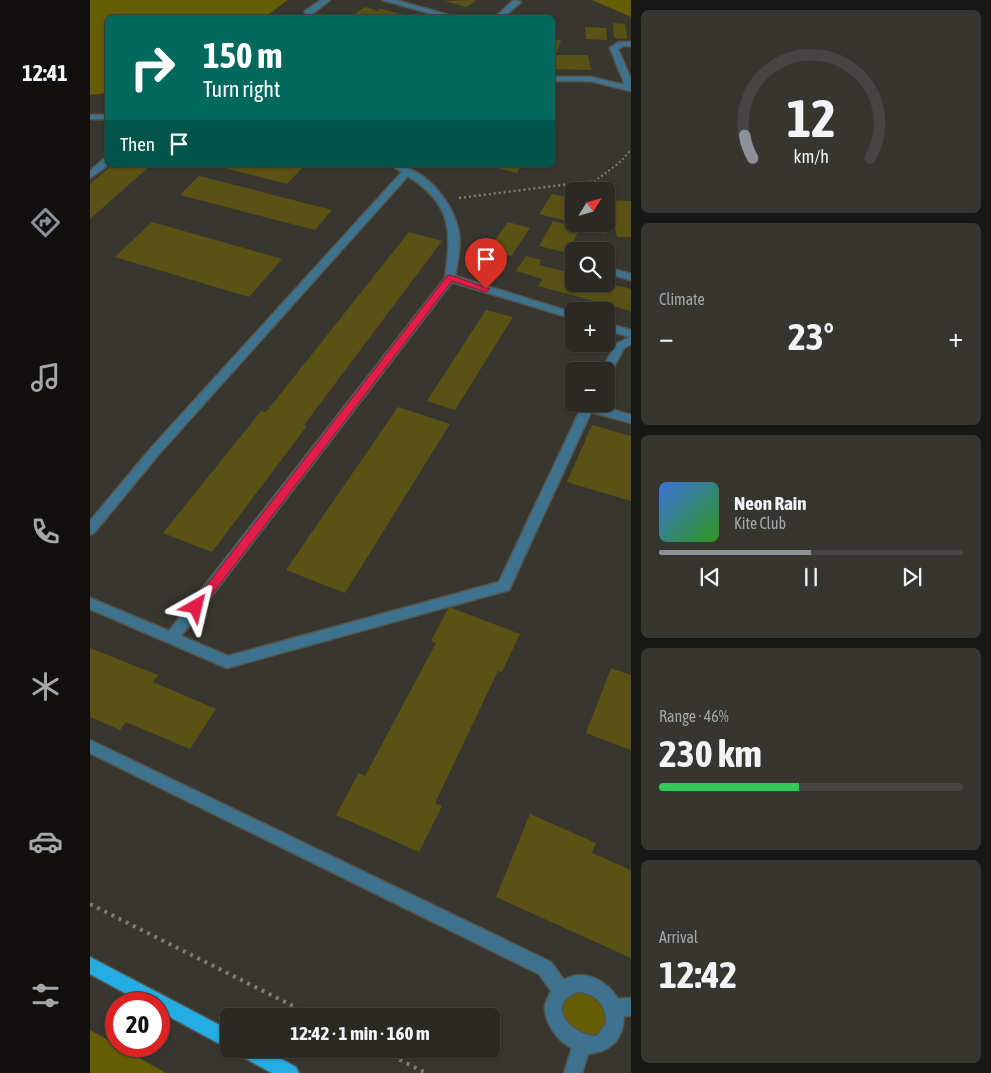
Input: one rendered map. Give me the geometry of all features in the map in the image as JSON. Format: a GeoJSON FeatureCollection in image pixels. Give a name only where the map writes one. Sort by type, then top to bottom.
{"type":"FeatureCollection","features":[{"type":"Feature","properties":{"kind":"main road"},"geometry":{"type":"LineString","coordinates":[[90,965],[220,1035]]}},
{"type":"Feature","properties":{"kind":"main road"},"geometry":{"type":"LineString","coordinates":[[261,1058],[287,1072]]}},
{"type":"Feature","properties":{"kind":"lane"},"geometry":{"type":"LineString","coordinates":[[308,13],[326,0]]}},
{"type":"Feature","properties":{"kind":"lane"},"geometry":{"type":"LineString","coordinates":[[387,0],[444,15]]}},
{"type":"Feature","properties":{"kind":"lane"},"geometry":{"type":"LineString","coordinates":[[501,15],[517,2]]}},
{"type":"Feature","properties":{"kind":"lane"},"geometry":{"type":"LineString","coordinates":[[631,44],[622,44],[614,48],[631,89]]}},
{"type":"Feature","properties":{"kind":"lane"},"geometry":{"type":"LineString","coordinates":[[555,79],[590,79],[631,89]]}},
{"type":"Feature","properties":{"kind":"lane"},"geometry":{"type":"LineString","coordinates":[[90,117],[105,117]]}},
{"type":"Feature","properties":{"kind":"lane"},"geometry":{"type":"LineString","coordinates":[[90,175],[105,162]]}},
{"type":"Feature","properties":{"kind":"lane"},"geometry":{"type":"LineString","coordinates":[[172,638],[450,278],[455,247],[453,228],[441,200],[422,181],[399,167]]}},
{"type":"Feature","properties":{"kind":"lane"},"geometry":{"type":"LineString","coordinates":[[90,530],[155,451],[408,171]]}},
{"type":"Feature","properties":{"kind":"lane"},"geometry":{"type":"LineString","coordinates":[[615,272],[631,276]]}},
{"type":"Feature","properties":{"kind":"lane"},"geometry":{"type":"LineString","coordinates":[[450,278],[565,313]]}},
{"type":"Feature","properties":{"kind":"lane"},"geometry":{"type":"LineString","coordinates":[[615,329],[631,334]]}},
{"type":"Feature","properties":{"kind":"lane"},"geometry":{"type":"LineString","coordinates":[[611,362],[620,346],[631,340]]}},
{"type":"Feature","properties":{"kind":"lane"},"geometry":{"type":"LineString","coordinates":[[90,603],[227,662],[504,586],[585,412]]}},
{"type":"Feature","properties":{"kind":"lane"},"geometry":{"type":"LineString","coordinates":[[610,412],[631,419]]}},
{"type":"Feature","properties":{"kind":"lane"},"geometry":{"type":"LineString","coordinates":[[90,746],[545,968],[562,990]]}},
{"type":"Feature","properties":{"kind":"lane"},"geometry":{"type":"LineString","coordinates":[[575,983],[590,984],[604,993],[613,1008],[614,1028],[609,1037],[602,1043],[592,1046],[572,1042],[558,1026],[554,1007],[556,998],[562,990],[575,983]]}},
{"type":"Feature","properties":{"kind":"lane"},"geometry":{"type":"LineString","coordinates":[[613,1008],[631,1007]]}},
{"type":"Feature","properties":{"kind":"lane"},"geometry":{"type":"LineString","coordinates":[[573,1073],[582,1045]]}},
{"type":"Feature","properties":{"kind":"path"},"geometry":{"type":"LineString","coordinates":[[441,200],[595,181],[619,163],[631,150]]}},
{"type":"Feature","properties":{"kind":"path"},"geometry":{"type":"LineString","coordinates":[[90,904],[297,1008]]}},
{"type":"Feature","properties":{"kind":"path"},"geometry":{"type":"LineString","coordinates":[[396,1058],[426,1073]]}},
{"type":"Feature","properties":{"kind":"shaded area"},"geometry":{"type":"Polygon","coordinates":[[[90,0],[288,0],[268,15],[105,15],[105,93],[90,95],[90,0]]]}},
{"type":"Feature","properties":{"kind":"shaded area"},"geometry":{"type":"Polygon","coordinates":[[[592,0],[631,0],[631,17],[592,0]]]}},
{"type":"Feature","properties":{"kind":"shaded area"},"geometry":{"type":"Polygon","coordinates":[[[582,991],[597,998],[602,1003],[606,1014],[602,1030],[591,1037],[576,1035],[562,1016],[566,999],[582,991]]]}},
{"type":"Feature","properties":{"kind":"shaded area"},"geometry":{"type":"Polygon","coordinates":[[[90,1030],[105,1038],[105,1057],[138,1057],[166,1073],[90,1073],[90,1030]]]}},
{"type":"Feature","properties":{"kind":"building"},"geometry":{"type":"Polygon","coordinates":[[[444,1],[476,1],[466,7],[444,1]]]}},
{"type":"Feature","properties":{"kind":"building"},"geometry":{"type":"Polygon","coordinates":[[[365,7],[377,11],[381,9],[400,14],[399,15],[353,15],[365,7]]]}},
{"type":"Feature","properties":{"kind":"building"},"geometry":{"type":"Polygon","coordinates":[[[613,23],[625,24],[627,39],[614,38],[613,23]]]}},
{"type":"Feature","properties":{"kind":"building"},"geometry":{"type":"Polygon","coordinates":[[[585,27],[606,28],[607,40],[586,39],[585,27]]]}},
{"type":"Feature","properties":{"kind":"building"},"geometry":{"type":"Polygon","coordinates":[[[555,39],[561,40],[557,52],[555,52],[555,39]]]}},
{"type":"Feature","properties":{"kind":"building"},"geometry":{"type":"Polygon","coordinates":[[[555,55],[588,55],[591,70],[555,69],[555,55]]]}},
{"type":"Feature","properties":{"kind":"building"},"geometry":{"type":"Polygon","coordinates":[[[110,167],[149,167],[90,219],[90,184],[110,167]]]}},
{"type":"Feature","properties":{"kind":"building"},"geometry":{"type":"Polygon","coordinates":[[[221,167],[303,167],[287,184],[221,167]]]}},
{"type":"Feature","properties":{"kind":"building"},"geometry":{"type":"Polygon","coordinates":[[[493,167],[521,167],[517,173],[493,167]]]}},
{"type":"Feature","properties":{"kind":"building"},"geometry":{"type":"Polygon","coordinates":[[[199,176],[332,210],[315,230],[180,195],[199,176]]]}},
{"type":"Feature","properties":{"kind":"building"},"geometry":{"type":"Polygon","coordinates":[[[552,194],[565,197],[565,220],[539,214],[552,194]]]}},
{"type":"Feature","properties":{"kind":"building"},"geometry":{"type":"Polygon","coordinates":[[[615,200],[631,201],[631,237],[617,237],[615,200]]]}},
{"type":"Feature","properties":{"kind":"building"},"geometry":{"type":"Polygon","coordinates":[[[553,221],[565,224],[565,232],[578,232],[573,242],[565,242],[565,252],[539,246],[553,221]]]}},
{"type":"Feature","properties":{"kind":"building"},"geometry":{"type":"Polygon","coordinates":[[[152,222],[282,259],[249,297],[115,257],[152,222]]]}},
{"type":"Feature","properties":{"kind":"building"},"geometry":{"type":"Polygon","coordinates":[[[508,222],[530,228],[511,256],[488,250],[508,222]]]}},
{"type":"Feature","properties":{"kind":"building"},"geometry":{"type":"Polygon","coordinates":[[[409,232],[442,241],[304,425],[306,427],[212,552],[163,533],[261,411],[266,412],[409,232]]]}},
{"type":"Feature","properties":{"kind":"building"},"geometry":{"type":"Polygon","coordinates":[[[592,232],[608,232],[605,234],[592,232]]]}},
{"type":"Feature","properties":{"kind":"building"},"geometry":{"type":"Polygon","coordinates":[[[526,256],[541,260],[539,265],[565,272],[565,292],[615,292],[615,285],[631,289],[631,311],[615,307],[615,302],[598,302],[538,286],[543,279],[516,271],[526,256]]]}},
{"type":"Feature","properties":{"kind":"building"},"geometry":{"type":"Polygon","coordinates":[[[486,310],[513,317],[455,410],[427,401],[486,310]]]}},
{"type":"Feature","properties":{"kind":"building"},"geometry":{"type":"Polygon","coordinates":[[[398,407],[450,424],[345,593],[286,570],[398,407]]]}},
{"type":"Feature","properties":{"kind":"building"},"geometry":{"type":"Polygon","coordinates":[[[592,425],[631,436],[631,501],[567,482],[592,425]]]}},
{"type":"Feature","properties":{"kind":"building"},"geometry":{"type":"Polygon","coordinates":[[[449,607],[520,634],[502,672],[498,671],[435,803],[442,806],[419,852],[336,815],[359,773],[365,776],[436,643],[431,641],[449,607]]]}},
{"type":"Feature","properties":{"kind":"building"},"geometry":{"type":"Polygon","coordinates":[[[90,648],[158,675],[153,682],[216,709],[190,749],[126,722],[120,730],[90,717],[90,648]]]}},
{"type":"Feature","properties":{"kind":"building"},"geometry":{"type":"Polygon","coordinates":[[[611,668],[631,675],[631,750],[586,733],[611,668]]]}},
{"type":"Feature","properties":{"kind":"building"},"geometry":{"type":"Polygon","coordinates":[[[530,814],[596,843],[592,853],[631,870],[631,958],[496,897],[530,814]]]}},
{"type":"Feature","properties":{"kind":"route"},"geometry":{"type":"LineString","coordinates":[[196,607],[450,278],[486,289]]}}]}
